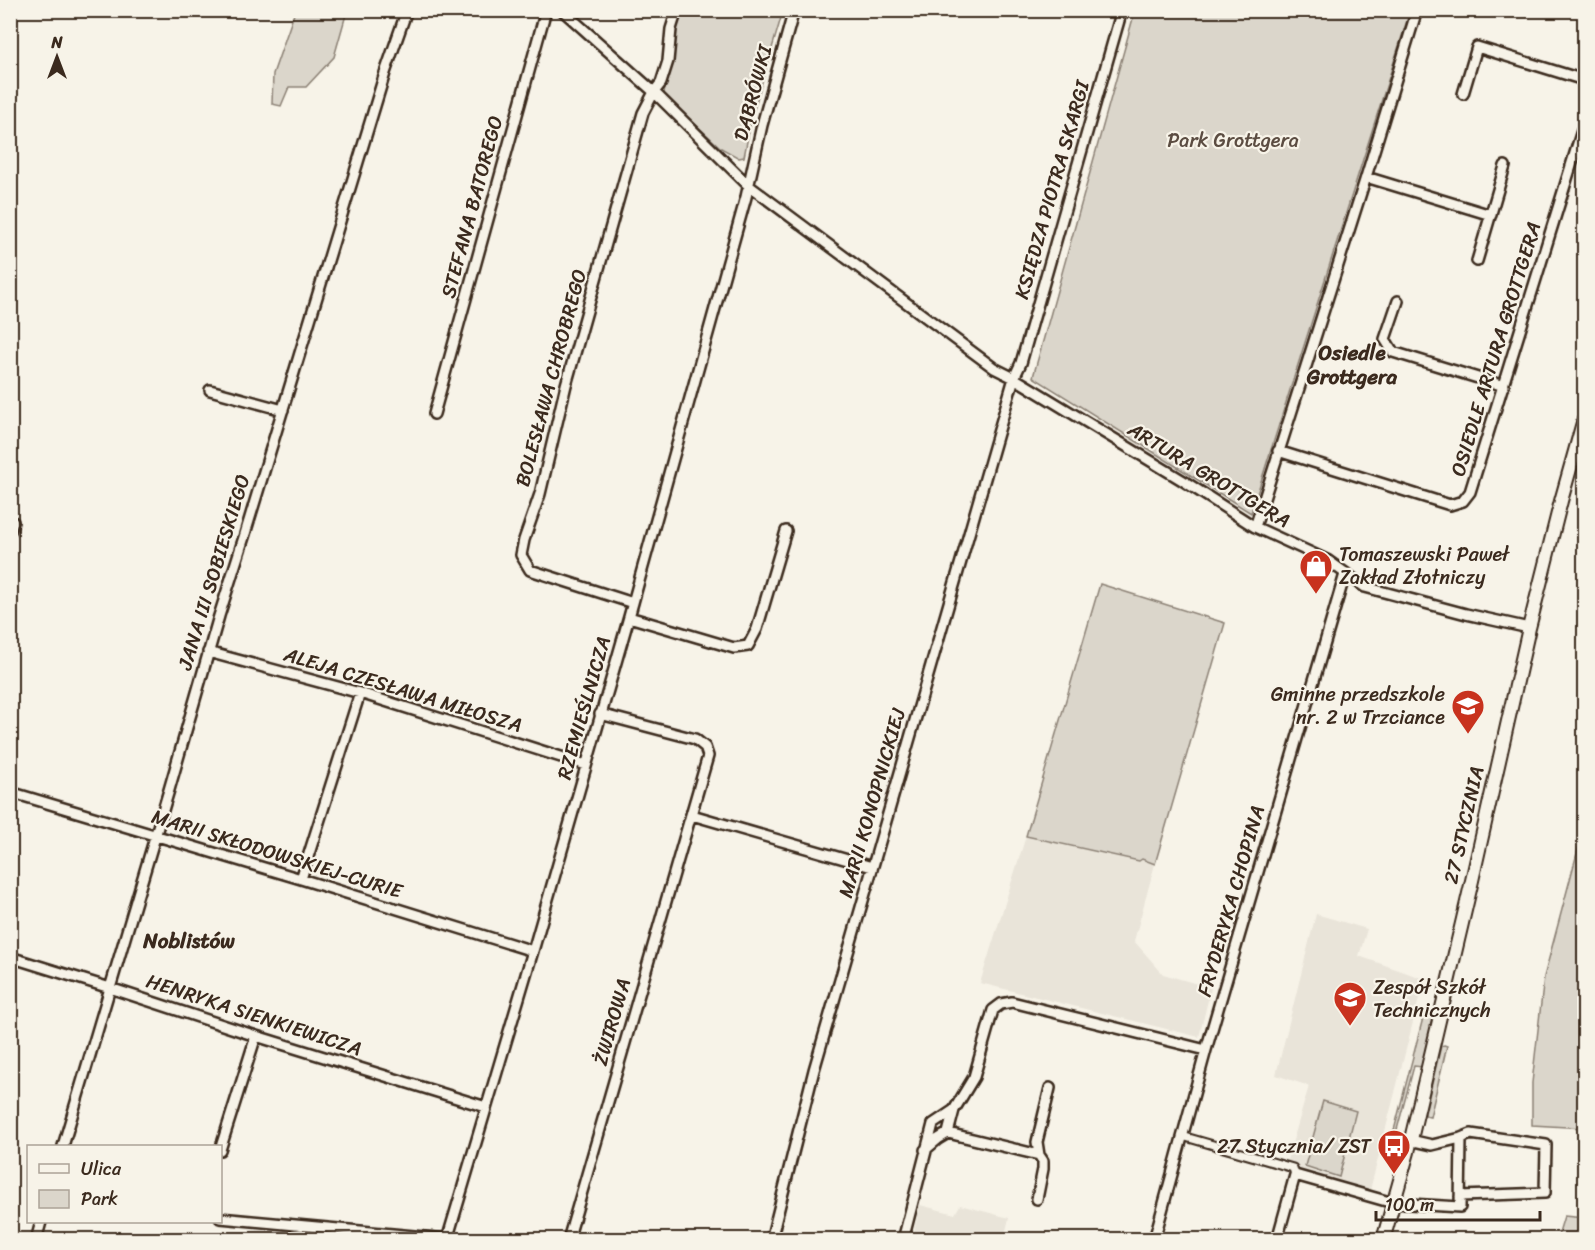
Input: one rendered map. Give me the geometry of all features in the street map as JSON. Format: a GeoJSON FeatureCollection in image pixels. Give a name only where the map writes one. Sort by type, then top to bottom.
{"type":"FeatureCollection","features":[{"type":"Feature","properties":{"kind":"main road","name":"27 STYCZNIA"},"geometry":{"type":"LineString","coordinates":[[1383,1239],[1410,1140],[1471,885],[1529,628],[1584,419]]}},
{"type":"Feature","properties":{"kind":"street","name":"JANA III SOBIESKIEGO"},"geometry":{"type":"LineString","coordinates":[[63,1145],[208,652],[385,73],[407,10]]}},
{"type":"Feature","properties":{"kind":"street","name":"STEFANA BATOREGO"},"geometry":{"type":"LineString","coordinates":[[434,414],[546,10]]}},
{"type":"Feature","properties":{"kind":"street","name":"ARTURA GROTTGERA"},"geometry":{"type":"LineString","coordinates":[[562,10],[654,92],[748,185],[994,368],[1182,480],[1254,527],[1327,560],[1365,587],[1529,628]]}},
{"type":"Feature","properties":{"kind":"street","name":"BOLESŁAWA CHROBREGO"},"geometry":{"type":"LineString","coordinates":[[633,603],[530,570],[521,555],[540,494],[566,384],[643,113],[661,83],[668,61],[671,29],[677,10]]}},
{"type":"Feature","properties":{"kind":"street","name":"DĄBRÓWKI"},"geometry":{"type":"LineString","coordinates":[[748,185],[794,10]]}},
{"type":"Feature","properties":{"kind":"street","name":"KSIĘDZA PIOTRA SKARGI"},"geometry":{"type":"LineString","coordinates":[[1014,378],[1021,363],[1122,10]]}},
{"type":"Feature","properties":{"kind":"street"},"geometry":{"type":"LineString","coordinates":[[1254,527],[1417,10]]}},
{"type":"Feature","properties":{"kind":"street"},"geometry":{"type":"LineString","coordinates":[[1462,94],[1477,46],[1584,80]]}},
{"type":"Feature","properties":{"kind":"street","name":"OSIEDLE ARTURA GROTTGERA"},"geometry":{"type":"LineString","coordinates":[[1278,451],[1450,505],[1463,501],[1470,492],[1584,124]]}},
{"type":"Feature","properties":{"kind":"street"},"geometry":{"type":"LineString","coordinates":[[1477,261],[1505,166]]}},
{"type":"Feature","properties":{"kind":"street"},"geometry":{"type":"LineString","coordinates":[[1366,177],[1491,215]]}},
{"type":"Feature","properties":{"kind":"street","name":"RZEMIEŚLNICZA"},"geometry":{"type":"LineString","coordinates":[[447,1239],[633,603],[748,185]]}},
{"type":"Feature","properties":{"kind":"street"},"geometry":{"type":"LineString","coordinates":[[1398,301],[1385,339],[1393,352],[1504,386]]}},
{"type":"Feature","properties":{"kind":"street","name":"MARII KONOPNICKIEJ"},"geometry":{"type":"LineString","coordinates":[[771,1239],[814,1070],[1014,378]]}},
{"type":"Feature","properties":{"kind":"street"},"geometry":{"type":"LineString","coordinates":[[210,390],[283,410]]}},
{"type":"Feature","properties":{"kind":"street"},"geometry":{"type":"LineString","coordinates":[[629,617],[734,648],[748,646],[757,629],[786,531]]}},
{"type":"Feature","properties":{"kind":"street","name":"FRYDERYKA CHOPINA"},"geometry":{"type":"LineString","coordinates":[[1154,1239],[1206,1050],[1345,574]]}},
{"type":"Feature","properties":{"kind":"street","name":"ALEJA CZESŁAWA MIŁOSZA"},"geometry":{"type":"LineString","coordinates":[[208,652],[360,693],[586,765]]}},
{"type":"Feature","properties":{"kind":"street"},"geometry":{"type":"LineString","coordinates":[[302,879],[360,693]]}},
{"type":"Feature","properties":{"kind":"street","name":"ŻWIROWA"},"geometry":{"type":"LineString","coordinates":[[568,1239],[708,756],[705,747],[696,739],[600,714]]}},
{"type":"Feature","properties":{"kind":"street","name":"MARII SKŁODOWSKIEJ-CURIE"},"geometry":{"type":"LineString","coordinates":[[10,792],[533,951]]}},
{"type":"Feature","properties":{"kind":"street"},"geometry":{"type":"LineString","coordinates":[[692,815],[872,867]]}},
{"type":"Feature","properties":{"kind":"street","name":"HENRYKA SIENKIEWICZA"},"geometry":{"type":"LineString","coordinates":[[10,957],[486,1107]]}},
{"type":"Feature","properties":{"kind":"street"},"geometry":{"type":"LineString","coordinates":[[948,1133],[954,1110],[974,1077],[993,1010],[1001,1004],[1012,1002],[1206,1050]]}},
{"type":"Feature","properties":{"kind":"street"},"geometry":{"type":"LineString","coordinates":[[222,1145],[256,1036]]}},
{"type":"Feature","properties":{"kind":"street"},"geometry":{"type":"LineString","coordinates":[[1037,1199],[1043,1161],[1039,1155],[1037,1142],[1050,1089]]}},
{"type":"Feature","properties":{"kind":"street"},"geometry":{"type":"LineString","coordinates":[[903,1239],[933,1124],[954,1110]]}},
{"type":"Feature","properties":{"kind":"street"},"geometry":{"type":"LineString","coordinates":[[925,1150],[938,1138],[948,1133],[1039,1155]]}},
{"type":"Feature","properties":{"kind":"street"},"geometry":{"type":"LineString","coordinates":[[1410,1140],[1432,1145],[1471,1134],[1546,1144],[1545,1194],[1460,1196]]}},
{"type":"Feature","properties":{"kind":"street"},"geometry":{"type":"LineString","coordinates":[[1182,1136],[1293,1168],[1295,1175],[1277,1239]]}},
{"type":"Feature","properties":{"kind":"street"},"geometry":{"type":"LineString","coordinates":[[1295,1175],[1393,1203],[1460,1207],[1461,1138]]}},
{"type":"Feature","properties":{"kind":"street"},"geometry":{"type":"LineString","coordinates":[[222,1218],[447,1239]]}},
{"type":"Feature","properties":{"kind":"street"},"geometry":{"type":"LineString","coordinates":[[36,1239],[40,1223]]}},
{"type":"Feature","properties":{"kind":"shaded area"},"geometry":{"type":"Polygon","coordinates":[[[1026,836],[1139,861],[1142,859],[1155,864],[1134,941],[1163,974],[1211,988],[1199,1037],[980,983],[1026,836]]]}},
{"type":"Feature","properties":{"kind":"shaded area","name":"Zespół Szkół Technicznych"},"geometry":{"type":"Polygon","coordinates":[[[1316,914],[1367,929],[1359,956],[1424,979],[1370,1190],[1300,1172],[1299,1165],[1287,1161],[1309,1086],[1276,1075],[1316,914]]]}},
{"type":"Feature","properties":{"kind":"shaded area"},"geometry":{"type":"Polygon","coordinates":[[[920,1205],[955,1214],[960,1205],[1009,1218],[1004,1239],[912,1239],[920,1205]]]}},
{"type":"Feature","properties":{"kind":"green space"},"geometry":{"type":"Polygon","coordinates":[[[295,11],[347,11],[334,57],[306,87],[289,87],[281,106],[272,104],[273,74],[295,11]]]}},
{"type":"Feature","properties":{"kind":"green space"},"geometry":{"type":"Polygon","coordinates":[[[681,11],[783,11],[752,116],[744,157],[739,158],[721,148],[664,95],[681,11]]]}},
{"type":"Feature","properties":{"kind":"green space","name":"Park Grottgera"},"geometry":{"type":"Polygon","coordinates":[[[1135,11],[1410,11],[1251,513],[1033,377],[1135,11]]]}},
{"type":"Feature","properties":{"kind":"green space"},"geometry":{"type":"Polygon","coordinates":[[[1100,584],[1225,623],[1155,864],[1142,859],[1139,861],[1026,836],[1100,584]]]}},
{"type":"Feature","properties":{"kind":"green space"},"geometry":{"type":"Polygon","coordinates":[[[1584,827],[1584,1128],[1532,1125],[1532,1083],[1544,977],[1584,827]]]}},
{"type":"Feature","properties":{"kind":"green space"},"geometry":{"type":"Polygon","coordinates":[[[1425,1010],[1435,1014],[1423,1067],[1414,1066],[1395,1137],[1404,1140],[1403,1148],[1391,1145],[1391,1142],[1425,1010]]]}},
{"type":"Feature","properties":{"kind":"green space"},"geometry":{"type":"Polygon","coordinates":[[[1441,1046],[1447,1046],[1430,1117],[1425,1113],[1441,1046]]]}},
{"type":"Feature","properties":{"kind":"green space"},"geometry":{"type":"Polygon","coordinates":[[[1323,1101],[1356,1111],[1339,1177],[1305,1166],[1323,1101]]]}},
{"type":"Feature","properties":{"kind":"green space"},"geometry":{"type":"Polygon","coordinates":[[[1564,1216],[1584,1218],[1584,1239],[1557,1239],[1564,1216]]]}},
{"type":"Feature","properties":{"kind":"place","name":"Tomaszewski Paweł Zakład Złotniczy"},"geometry":{"type":"Point","coordinates":[1316,595]}},
{"type":"Feature","properties":{"kind":"place","name":"Gminne przedszkole nr. 2 w Trzciance"},"geometry":{"type":"Point","coordinates":[1468,735]}},
{"type":"Feature","properties":{"kind":"place","name":"Zespół Szkół Technicznych"},"geometry":{"type":"Point","coordinates":[1350,1027]}},
{"type":"Feature","properties":{"kind":"place","name":"27 Stycznia/ ZST"},"geometry":{"type":"Point","coordinates":[1394,1175]}},
{"type":"Feature","properties":{"kind":"district","name":"Osiedle Grottgera"},"geometry":{"type":"Point","coordinates":[1352,365]}},
{"type":"Feature","properties":{"kind":"district","name":"Noblistów"},"geometry":{"type":"Point","coordinates":[189,941]}}]}
